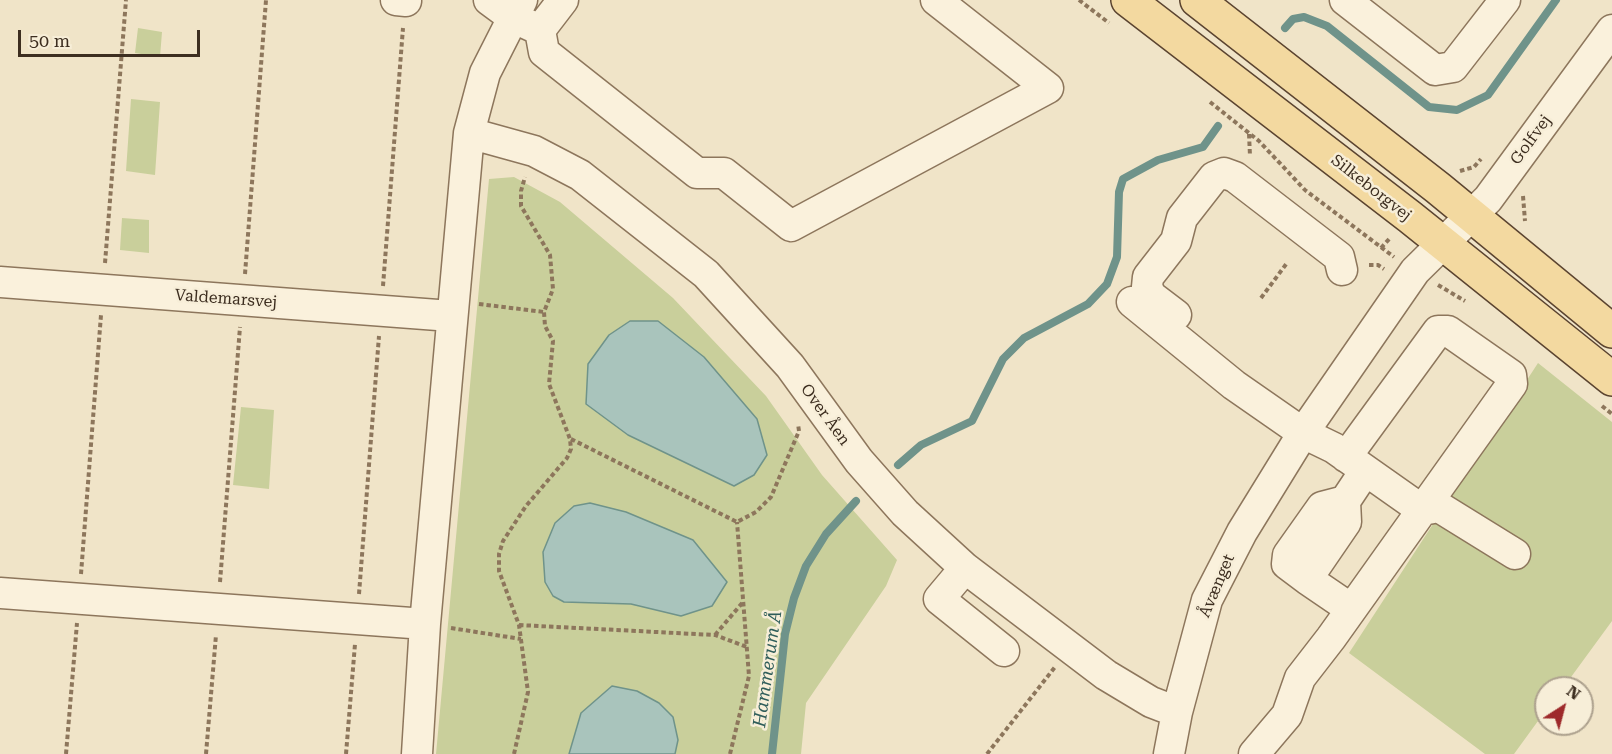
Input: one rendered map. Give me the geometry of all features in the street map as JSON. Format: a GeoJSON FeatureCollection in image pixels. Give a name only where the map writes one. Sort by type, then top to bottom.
{"type":"FeatureCollection","features":[{"type":"Feature","properties":{"kind":"main road"},"geometry":{"type":"LineString","coordinates":[[1197,0],[1472,215],[1612,331]]}},
{"type":"Feature","properties":{"kind":"main road","name":"Silkeborgvej"},"geometry":{"type":"LineString","coordinates":[[1122,14],[1410,218],[1442,244],[1474,294],[1603,389]]}},
{"type":"Feature","properties":{"kind":"street"},"geometry":{"type":"LineString","coordinates":[[540,30],[563,0]]}},
{"type":"Feature","properties":{"kind":"street"},"geometry":{"type":"LineString","coordinates":[[417,754],[425,624],[469,133],[485,74],[508,6],[540,30],[544,52],[697,173],[724,173],[791,226],[1048,88],[936,0]]}},
{"type":"Feature","properties":{"kind":"street"},"geometry":{"type":"LineString","coordinates":[[1345,0],[1435,70],[1453,67],[1505,0]]}},
{"type":"Feature","properties":{"kind":"street","name":"Golfvej"},"geometry":{"type":"LineString","coordinates":[[1442,244],[1488,199],[1612,30]]}},
{"type":"Feature","properties":{"kind":"street","name":"Over Åen"},"geometry":{"type":"LineString","coordinates":[[469,133],[534,151],[580,175],[706,274],[790,366],[874,478],[905,513],[965,568],[1106,675],[1152,702],[1176,712]]}},
{"type":"Feature","properties":{"kind":"street"},"geometry":{"type":"LineString","coordinates":[[1204,362],[1212,344],[1151,296],[1147,287],[1148,277],[1176,241],[1182,218],[1214,177],[1224,173],[1235,177],[1339,257],[1342,270]]}},
{"type":"Feature","properties":{"kind":"street","name":"Åvænget"},"geometry":{"type":"LineString","coordinates":[[1169,754],[1176,712],[1207,600],[1242,532],[1304,433],[1415,271],[1442,244]]}},
{"type":"Feature","properties":{"kind":"street","name":"Valdemarsvej"},"geometry":{"type":"LineString","coordinates":[[0,282],[381,310],[452,309]]}},
{"type":"Feature","properties":{"kind":"street"},"geometry":{"type":"LineString","coordinates":[[1132,302],[1204,362],[1304,433],[1334,448],[1422,510],[1439,507],[1515,554]]}},
{"type":"Feature","properties":{"kind":"street"},"geometry":{"type":"LineString","coordinates":[[1254,754],[1287,715],[1300,678],[1351,609],[1512,384],[1511,375],[1448,331],[1438,331],[1356,464],[1345,501],[1346,522],[1307,579],[1351,609]]}},
{"type":"Feature","properties":{"kind":"street"},"geometry":{"type":"LineString","coordinates":[[965,568],[939,599],[1004,651]]}},
{"type":"Feature","properties":{"kind":"street"},"geometry":{"type":"LineString","coordinates":[[0,593],[425,624]]}},
{"type":"Feature","properties":{"kind":"path"},"geometry":{"type":"LineString","coordinates":[[66,754],[126,0]]}},
{"type":"Feature","properties":{"kind":"path"},"geometry":{"type":"LineString","coordinates":[[206,754],[266,0]]}},
{"type":"Feature","properties":{"kind":"path"},"geometry":{"type":"LineString","coordinates":[[346,754],[381,310],[401,0]]}},
{"type":"Feature","properties":{"kind":"path"},"geometry":{"type":"LineString","coordinates":[[1079,0],[1122,14]]}},
{"type":"Feature","properties":{"kind":"path"},"geometry":{"type":"LineString","coordinates":[[1206,99],[1259,141],[1305,190],[1381,248],[1415,271],[1474,294]]}},
{"type":"Feature","properties":{"kind":"path"},"geometry":{"type":"LineString","coordinates":[[514,754],[528,692],[519,625],[499,571],[499,554],[503,541],[526,506],[567,458],[571,449],[570,439],[549,384],[553,341],[545,326],[544,312],[553,289],[550,255],[521,206],[521,191],[534,151]]}},
{"type":"Feature","properties":{"kind":"path"},"geometry":{"type":"LineString","coordinates":[[1438,188],[1451,173],[1474,167],[1487,152]]}},
{"type":"Feature","properties":{"kind":"path"},"geometry":{"type":"LineString","coordinates":[[1509,245],[1525,224],[1523,191]]}},
{"type":"Feature","properties":{"kind":"path"},"geometry":{"type":"LineString","coordinates":[[1381,248],[1410,218]]}},
{"type":"Feature","properties":{"kind":"path"},"geometry":{"type":"LineString","coordinates":[[1261,298],[1287,263]]}},
{"type":"Feature","properties":{"kind":"path"},"geometry":{"type":"LineString","coordinates":[[452,309],[544,312]]}},
{"type":"Feature","properties":{"kind":"path"},"geometry":{"type":"LineString","coordinates":[[1603,389],[1612,414]]}},
{"type":"Feature","properties":{"kind":"path"},"geometry":{"type":"LineString","coordinates":[[737,522],[756,512],[771,497],[799,431],[797,420]]}},
{"type":"Feature","properties":{"kind":"path"},"geometry":{"type":"LineString","coordinates":[[570,439],[737,522]]}},
{"type":"Feature","properties":{"kind":"path"},"geometry":{"type":"LineString","coordinates":[[730,754],[749,676],[737,522]]}},
{"type":"Feature","properties":{"kind":"path"},"geometry":{"type":"LineString","coordinates":[[715,635],[743,601]]}},
{"type":"Feature","properties":{"kind":"path"},"geometry":{"type":"LineString","coordinates":[[425,624],[521,639]]}},
{"type":"Feature","properties":{"kind":"path"},"geometry":{"type":"LineString","coordinates":[[519,625],[715,635],[747,647]]}},
{"type":"Feature","properties":{"kind":"path"},"geometry":{"type":"LineString","coordinates":[[987,754],[1070,648]]}},
{"type":"Feature","properties":{"kind":"green space"},"geometry":{"type":"Polygon","coordinates":[[[138,28],[162,32],[160,57],[135,53],[138,28]]]}},
{"type":"Feature","properties":{"kind":"green space"},"geometry":{"type":"Polygon","coordinates":[[[131,99],[160,102],[155,175],[126,171],[131,99]]]}},
{"type":"Feature","properties":{"kind":"green space"},"geometry":{"type":"Polygon","coordinates":[[[514,177],[560,202],[673,298],[766,396],[822,475],[897,560],[886,586],[806,703],[801,754],[675,754],[677,740],[659,703],[637,691],[612,686],[581,713],[569,754],[436,754],[489,179],[514,177]],[[740,401],[734,485],[757,419],[740,401]],[[727,582],[564,602],[631,604],[681,616],[727,582]]]}},
{"type":"Feature","properties":{"kind":"green space"},"geometry":{"type":"Polygon","coordinates":[[[122,218],[149,220],[149,253],[120,250],[122,218]]]}},
{"type":"Feature","properties":{"kind":"green space"},"geometry":{"type":"Polygon","coordinates":[[[1538,363],[1612,422],[1612,621],[1572,676],[1534,676],[1534,726],[1514,754],[1485,754],[1349,653],[1538,363]]]}},
{"type":"Feature","properties":{"kind":"green space"},"geometry":{"type":"Polygon","coordinates":[[[241,407],[274,410],[269,489],[233,485],[241,407]]]}},
{"type":"Feature","properties":{"kind":"water"},"geometry":{"type":"Polygon","coordinates":[[[630,321],[658,321],[704,357],[757,419],[767,455],[754,475],[734,486],[628,435],[586,404],[588,364],[609,335],[630,321]]]}},
{"type":"Feature","properties":{"kind":"water"},"geometry":{"type":"Polygon","coordinates":[[[590,503],[626,512],[693,540],[727,582],[712,606],[681,616],[631,604],[564,602],[553,596],[545,582],[543,552],[555,523],[574,506],[590,503]]]}},
{"type":"Feature","properties":{"kind":"water"},"geometry":{"type":"Polygon","coordinates":[[[612,686],[637,691],[659,703],[673,717],[678,740],[675,754],[569,754],[581,713],[612,686]]]}},
{"type":"Feature","properties":{"kind":"waterway","name":"Hammerum Å"},"geometry":{"type":"LineString","coordinates":[[1285,28],[1293,19],[1304,17],[1327,26],[1429,107],[1457,110],[1488,95],[1556,0]]}},
{"type":"Feature","properties":{"kind":"waterway","name":"Hammerum Å"},"geometry":{"type":"LineString","coordinates":[[898,465],[921,445],[972,421],[1003,359],[1024,338],[1088,304],[1107,284],[1117,257],[1119,192],[1123,179],[1158,160],[1203,147],[1218,126]]}},
{"type":"Feature","properties":{"kind":"waterway","name":"Hammerum Å"},"geometry":{"type":"LineString","coordinates":[[772,754],[785,634],[794,598],[806,566],[826,534],[856,501]]}}]}
